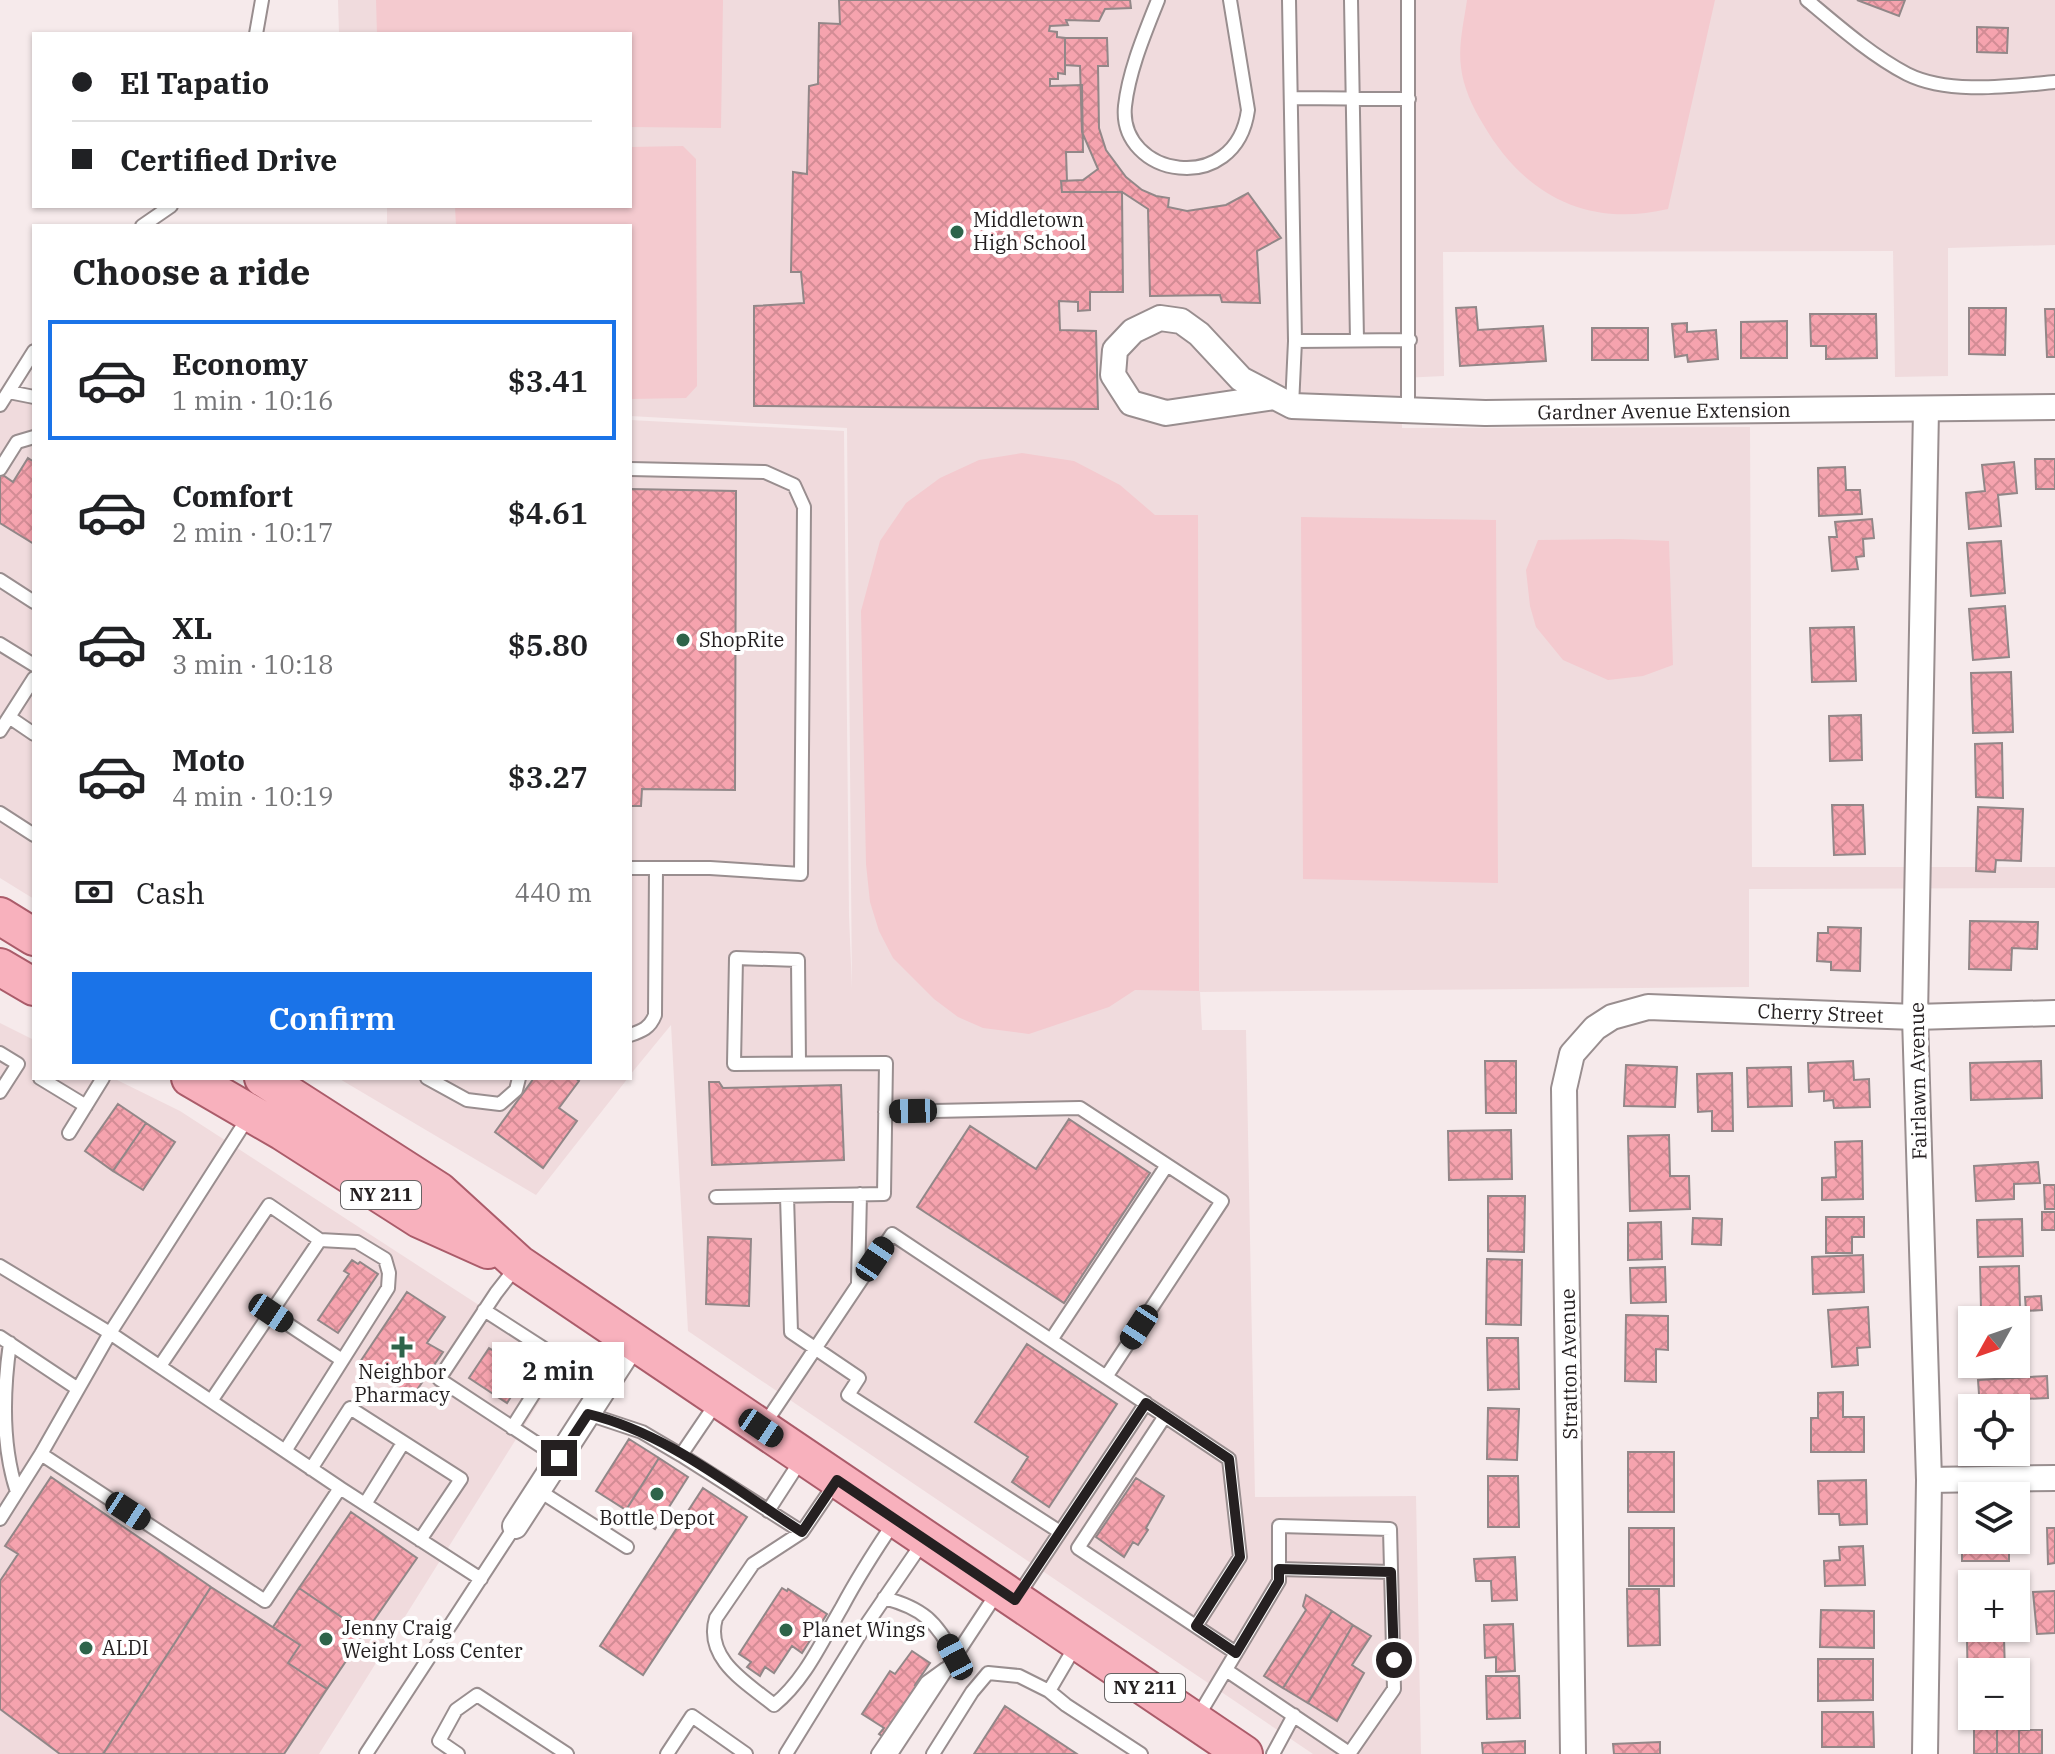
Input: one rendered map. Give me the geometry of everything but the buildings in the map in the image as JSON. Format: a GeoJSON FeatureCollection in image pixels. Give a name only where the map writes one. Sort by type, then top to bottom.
{"type":"FeatureCollection","features":[{"type":"Feature","properties":{"kind":"main road"},"geometry":{"type":"LineString","coordinates":[[0,916],[32,936]]}},
{"type":"Feature","properties":{"kind":"main road","name":"NY 211"},"geometry":{"type":"LineString","coordinates":[[204,1080],[265,1089],[439,1191],[519,1264],[1244,1754]]}},
{"type":"Feature","properties":{"kind":"street","name":"Gardner Avenue Extension"},"geometry":{"type":"LineString","coordinates":[[1283,402],[1241,379],[1199,334],[1181,321],[1160,318],[1133,331],[1115,350],[1113,375],[1131,403],[1166,413],[1283,402],[1408,412],[2055,407]]}},
{"type":"Feature","properties":{"kind":"street","name":"Fairlawn Avenue"},"geometry":{"type":"LineString","coordinates":[[1925,1754],[1929,1480],[1915,1017],[1926,409]]}},
{"type":"Feature","properties":{"kind":"street","name":"Cherry Street"},"geometry":{"type":"LineString","coordinates":[[1635,1010],[1648,1007],[1915,1017],[2055,1013]]}},
{"type":"Feature","properties":{"kind":"street","name":"Stratton Avenue"},"geometry":{"type":"LineString","coordinates":[[1573,1754],[1564,1089],[1572,1054],[1595,1028],[1612,1017],[1635,1010]]}},
{"type":"Feature","properties":{"kind":"street"},"geometry":{"type":"LineString","coordinates":[[515,1526],[634,1342]]}},
{"type":"Feature","properties":{"kind":"street"},"geometry":{"type":"LineString","coordinates":[[1929,1480],[2055,1478]]}},
{"type":"Feature","properties":{"kind":"lane"},"geometry":{"type":"LineString","coordinates":[[256,32],[262,0]]}},
{"type":"Feature","properties":{"kind":"lane"},"geometry":{"type":"LineString","coordinates":[[1158,0],[1139,49],[1125,107],[1126,121],[1137,145],[1147,154],[1158,162],[1184,169],[1197,168],[1223,157],[1241,136],[1246,123],[1248,110],[1230,0]]}},
{"type":"Feature","properties":{"kind":"lane"},"geometry":{"type":"LineString","coordinates":[[1283,402],[1295,341],[1289,0]]}},
{"type":"Feature","properties":{"kind":"lane"},"geometry":{"type":"LineString","coordinates":[[1351,0],[1357,340]]}},
{"type":"Feature","properties":{"kind":"lane"},"geometry":{"type":"LineString","coordinates":[[1408,0],[1408,412]]}},
{"type":"Feature","properties":{"kind":"lane"},"geometry":{"type":"LineString","coordinates":[[1807,0],[1852,37],[1908,74],[1930,81],[1983,88],[2055,82]]}},
{"type":"Feature","properties":{"kind":"lane"},"geometry":{"type":"LineString","coordinates":[[1291,98],[1352,96],[1409,99]]}},
{"type":"Feature","properties":{"kind":"lane"},"geometry":{"type":"LineString","coordinates":[[145,224],[168,208]]}},
{"type":"Feature","properties":{"kind":"lane"},"geometry":{"type":"LineString","coordinates":[[1295,341],[1410,340]]}},
{"type":"Feature","properties":{"kind":"lane"},"geometry":{"type":"LineString","coordinates":[[0,405],[32,354]]}},
{"type":"Feature","properties":{"kind":"lane"},"geometry":{"type":"LineString","coordinates":[[9,392],[32,397]]}},
{"type":"Feature","properties":{"kind":"lane"},"geometry":{"type":"LineString","coordinates":[[0,469],[17,442],[32,438]]}},
{"type":"Feature","properties":{"kind":"lane"},"geometry":{"type":"LineString","coordinates":[[632,469],[765,472],[794,485],[804,507],[801,874],[710,868],[632,868]]}},
{"type":"Feature","properties":{"kind":"lane"},"geometry":{"type":"LineString","coordinates":[[0,580],[32,601]]}},
{"type":"Feature","properties":{"kind":"lane"},"geometry":{"type":"LineString","coordinates":[[0,644],[32,664]]}},
{"type":"Feature","properties":{"kind":"lane"},"geometry":{"type":"LineString","coordinates":[[0,731],[32,681]]}},
{"type":"Feature","properties":{"kind":"lane"},"geometry":{"type":"LineString","coordinates":[[9,717],[32,733]]}},
{"type":"Feature","properties":{"kind":"lane"},"geometry":{"type":"LineString","coordinates":[[0,813],[32,834]]}},
{"type":"Feature","properties":{"kind":"lane"},"geometry":{"type":"LineString","coordinates":[[632,1034],[644,1030],[655,1015],[656,868]]}},
{"type":"Feature","properties":{"kind":"lane"},"geometry":{"type":"LineString","coordinates":[[716,1197],[884,1194],[886,1063],[734,1064],[736,958],[798,960],[799,1063]]}},
{"type":"Feature","properties":{"kind":"lane"},"geometry":{"type":"LineString","coordinates":[[0,1053],[32,1073]]}},
{"type":"Feature","properties":{"kind":"lane"},"geometry":{"type":"LineString","coordinates":[[0,1092],[18,1064]]}},
{"type":"Feature","properties":{"kind":"lane"},"geometry":{"type":"LineString","coordinates":[[43,1080],[86,1106]]}},
{"type":"Feature","properties":{"kind":"lane"},"geometry":{"type":"LineString","coordinates":[[69,1133],[102,1080]]}},
{"type":"Feature","properties":{"kind":"lane"},"geometry":{"type":"LineString","coordinates":[[431,1080],[467,1100],[500,1104],[516,1090],[518,1080]]}},
{"type":"Feature","properties":{"kind":"lane"},"geometry":{"type":"LineString","coordinates":[[0,1519],[110,1333],[265,1089]]}},
{"type":"Feature","properties":{"kind":"lane"},"geometry":{"type":"LineString","coordinates":[[885,1112],[1080,1108],[1222,1201],[1106,1377]]}},
{"type":"Feature","properties":{"kind":"lane"},"geometry":{"type":"LineString","coordinates":[[1051,1340],[1167,1165]]}},
{"type":"Feature","properties":{"kind":"lane"},"geometry":{"type":"LineString","coordinates":[[858,1284],[860,1194]]}},
{"type":"Feature","properties":{"kind":"lane"},"geometry":{"type":"LineString","coordinates":[[787,1196],[791,1332],[859,1378],[848,1395],[1060,1532]]}},
{"type":"Feature","properties":{"kind":"lane"},"geometry":{"type":"LineString","coordinates":[[160,1366],[269,1205],[320,1240],[357,1242],[385,1259],[389,1273],[388,1288],[285,1451]]}},
{"type":"Feature","properties":{"kind":"lane"},"geometry":{"type":"LineString","coordinates":[[761,1428],[892,1234],[1229,1459],[1240,1557],[1196,1626]]}},
{"type":"Feature","properties":{"kind":"lane"},"geometry":{"type":"LineString","coordinates":[[211,1401],[320,1240]]}},
{"type":"Feature","properties":{"kind":"lane"},"geometry":{"type":"LineString","coordinates":[[519,1264],[484,1310],[439,1379],[559,1458]]}},
{"type":"Feature","properties":{"kind":"lane"},"geometry":{"type":"LineString","coordinates":[[0,1266],[110,1333],[481,1579]]}},
{"type":"Feature","properties":{"kind":"lane"},"geometry":{"type":"LineString","coordinates":[[484,1310],[557,1357],[512,1428]]}},
{"type":"Feature","properties":{"kind":"lane"},"geometry":{"type":"LineString","coordinates":[[271,1313],[342,1360]]}},
{"type":"Feature","properties":{"kind":"lane"},"geometry":{"type":"LineString","coordinates":[[5,1340],[78,1389]]}},
{"type":"Feature","properties":{"kind":"lane"},"geometry":{"type":"LineString","coordinates":[[5,1340],[4,1389],[9,1468],[17,1492]]}},
{"type":"Feature","properties":{"kind":"lane"},"geometry":{"type":"LineString","coordinates":[[681,1455],[719,1400]]}},
{"type":"Feature","properties":{"kind":"lane"},"geometry":{"type":"LineString","coordinates":[[891,1754],[952,1661],[1060,1532],[1146,1403]]}},
{"type":"Feature","properties":{"kind":"lane"},"geometry":{"type":"LineString","coordinates":[[311,1469],[350,1408],[461,1479],[420,1540]]}},
{"type":"Feature","properties":{"kind":"lane"},"geometry":{"type":"LineString","coordinates":[[588,1414],[642,1432],[802,1532]]}},
{"type":"Feature","properties":{"kind":"lane"},"geometry":{"type":"LineString","coordinates":[[1165,1416],[1078,1548],[1236,1653]]}},
{"type":"Feature","properties":{"kind":"lane"},"geometry":{"type":"LineString","coordinates":[[365,1504],[403,1443]]}},
{"type":"Feature","properties":{"kind":"lane"},"geometry":{"type":"LineString","coordinates":[[41,1454],[265,1601],[340,1488]]}},
{"type":"Feature","properties":{"kind":"lane"},"geometry":{"type":"LineString","coordinates":[[768,1511],[803,1457]]}},
{"type":"Feature","properties":{"kind":"lane"},"geometry":{"type":"LineString","coordinates":[[837,1480],[802,1532],[753,1564],[716,1618],[714,1626],[718,1653],[726,1664],[774,1705],[785,1696],[811,1661],[843,1603],[911,1530]]}},
{"type":"Feature","properties":{"kind":"lane"},"geometry":{"type":"LineString","coordinates":[[538,1490],[627,1547]]}},
{"type":"Feature","properties":{"kind":"lane"},"geometry":{"type":"LineString","coordinates":[[366,1754],[515,1526]]}},
{"type":"Feature","properties":{"kind":"lane"},"geometry":{"type":"LineString","coordinates":[[1196,1722],[1226,1670],[1236,1653],[1279,1581],[1279,1526],[1390,1529],[1394,1689],[1349,1754],[1226,1670]]}},
{"type":"Feature","properties":{"kind":"lane"},"geometry":{"type":"LineString","coordinates":[[786,1754],[884,1598],[911,1530]]}},
{"type":"Feature","properties":{"kind":"lane"},"geometry":{"type":"LineString","coordinates":[[1279,1569],[1391,1572]]}},
{"type":"Feature","properties":{"kind":"lane"},"geometry":{"type":"LineString","coordinates":[[884,1598],[927,1615],[943,1633],[952,1661]]}},
{"type":"Feature","properties":{"kind":"lane"},"geometry":{"type":"LineString","coordinates":[[1049,1691],[1077,1642]]}},
{"type":"Feature","properties":{"kind":"lane"},"geometry":{"type":"LineString","coordinates":[[878,1754],[927,1682],[952,1661]]}},
{"type":"Feature","properties":{"kind":"lane"},"geometry":{"type":"LineString","coordinates":[[933,1754],[972,1692],[988,1673],[1019,1676],[1049,1691],[1141,1754]]}},
{"type":"Feature","properties":{"kind":"lane"},"geometry":{"type":"LineString","coordinates":[[458,1754],[439,1741],[456,1710],[477,1695],[567,1754]]}},
{"type":"Feature","properties":{"kind":"lane"},"geometry":{"type":"LineString","coordinates":[[1273,1754],[1294,1715]]}},
{"type":"Feature","properties":{"kind":"lane"},"geometry":{"type":"LineString","coordinates":[[667,1754],[692,1716],[746,1754]]}},
{"type":"Feature","properties":{"kind":"shaded area"},"geometry":{"type":"Polygon","coordinates":[[[338,0],[2055,0],[2055,245],[1948,248],[1948,376],[1895,377],[1893,251],[1443,252],[1444,376],[1402,378],[1402,428],[1750,427],[1752,867],[2055,867],[2055,888],[1749,889],[1749,987],[1200,992],[1202,1030],[1246,1030],[1255,1497],[1416,1496],[1421,1754],[1313,1754],[688,1331],[671,1025],[632,1073],[632,420],[844,431],[852,989],[847,428],[632,416],[632,224],[387,224],[387,208],[632,208],[632,32],[339,32],[338,0]]]}},
{"type":"Feature","properties":{"kind":"shaded area"},"geometry":{"type":"Polygon","coordinates":[[[376,0],[723,0],[721,128],[632,127],[632,32],[377,32],[376,0]]]}},
{"type":"Feature","properties":{"kind":"shaded area"},"geometry":{"type":"Polygon","coordinates":[[[1467,0],[1715,0],[1668,209],[1611,214],[1585,209],[1560,200],[1518,170],[1499,149],[1483,124],[1464,82],[1460,51],[1467,0]]]}},
{"type":"Feature","properties":{"kind":"shaded area"},"geometry":{"type":"Polygon","coordinates":[[[683,146],[696,159],[697,386],[686,398],[632,399],[632,224],[456,224],[455,208],[632,208],[632,147],[683,146]]]}},
{"type":"Feature","properties":{"kind":"shaded area"},"geometry":{"type":"Polygon","coordinates":[[[0,389],[32,391],[32,898],[0,878],[0,389]]]}},
{"type":"Feature","properties":{"kind":"shaded area"},"geometry":{"type":"Polygon","coordinates":[[[1022,453],[1074,461],[1120,485],[1155,515],[1198,515],[1199,991],[1135,990],[1109,1007],[1029,1034],[983,1028],[958,1017],[934,999],[893,958],[879,931],[870,902],[866,864],[861,611],[880,541],[906,503],[940,478],[979,460],[1022,453]]]}},
{"type":"Feature","properties":{"kind":"shaded area"},"geometry":{"type":"Polygon","coordinates":[[[1301,517],[1496,520],[1498,883],[1303,879],[1301,517]]]}},
{"type":"Feature","properties":{"kind":"shaded area"},"geometry":{"type":"Polygon","coordinates":[[[1538,540],[1669,541],[1673,665],[1643,676],[1608,680],[1563,660],[1536,627],[1526,570],[1538,540]]]}},
{"type":"Feature","properties":{"kind":"shaded area"},"geometry":{"type":"Polygon","coordinates":[[[0,1023],[32,1039],[32,1080],[117,1080],[180,1111],[565,1361],[319,1754],[0,1754],[0,1023]]]}},
{"type":"Feature","properties":{"kind":"shaded area"},"geometry":{"type":"Polygon","coordinates":[[[341,1080],[626,1080],[536,1195],[341,1080]]]}},
{"type":"Feature","properties":{"kind":"place","name":"Middletown High School"},"geometry":{"type":"Point","coordinates":[957,232]}},
{"type":"Feature","properties":{"kind":"place","name":"ShopRite"},"geometry":{"type":"Point","coordinates":[683,640]}},
{"type":"Feature","properties":{"kind":"place","name":"Neighbor Pharmacy"},"geometry":{"type":"Point","coordinates":[402,1347]}},
{"type":"Feature","properties":{"kind":"place","name":"Bottle Depot"},"geometry":{"type":"Point","coordinates":[657,1494]}},
{"type":"Feature","properties":{"kind":"place","name":"Planet Wings"},"geometry":{"type":"Point","coordinates":[786,1630]}},
{"type":"Feature","properties":{"kind":"place","name":"Jenny Craig Weight Loss Center"},"geometry":{"type":"Point","coordinates":[326,1639]}},
{"type":"Feature","properties":{"kind":"place","name":"ALDI"},"geometry":{"type":"Point","coordinates":[86,1648]}},
{"type":"Feature","properties":{"kind":"route"},"geometry":{"type":"LineString","coordinates":[[559,1458],[588,1414],[606,1418],[642,1432],[802,1532],[837,1480],[1015,1600],[1146,1403],[1229,1459],[1240,1557],[1196,1626],[1236,1653],[1279,1581],[1279,1569],[1391,1572],[1394,1660]]}}]}
